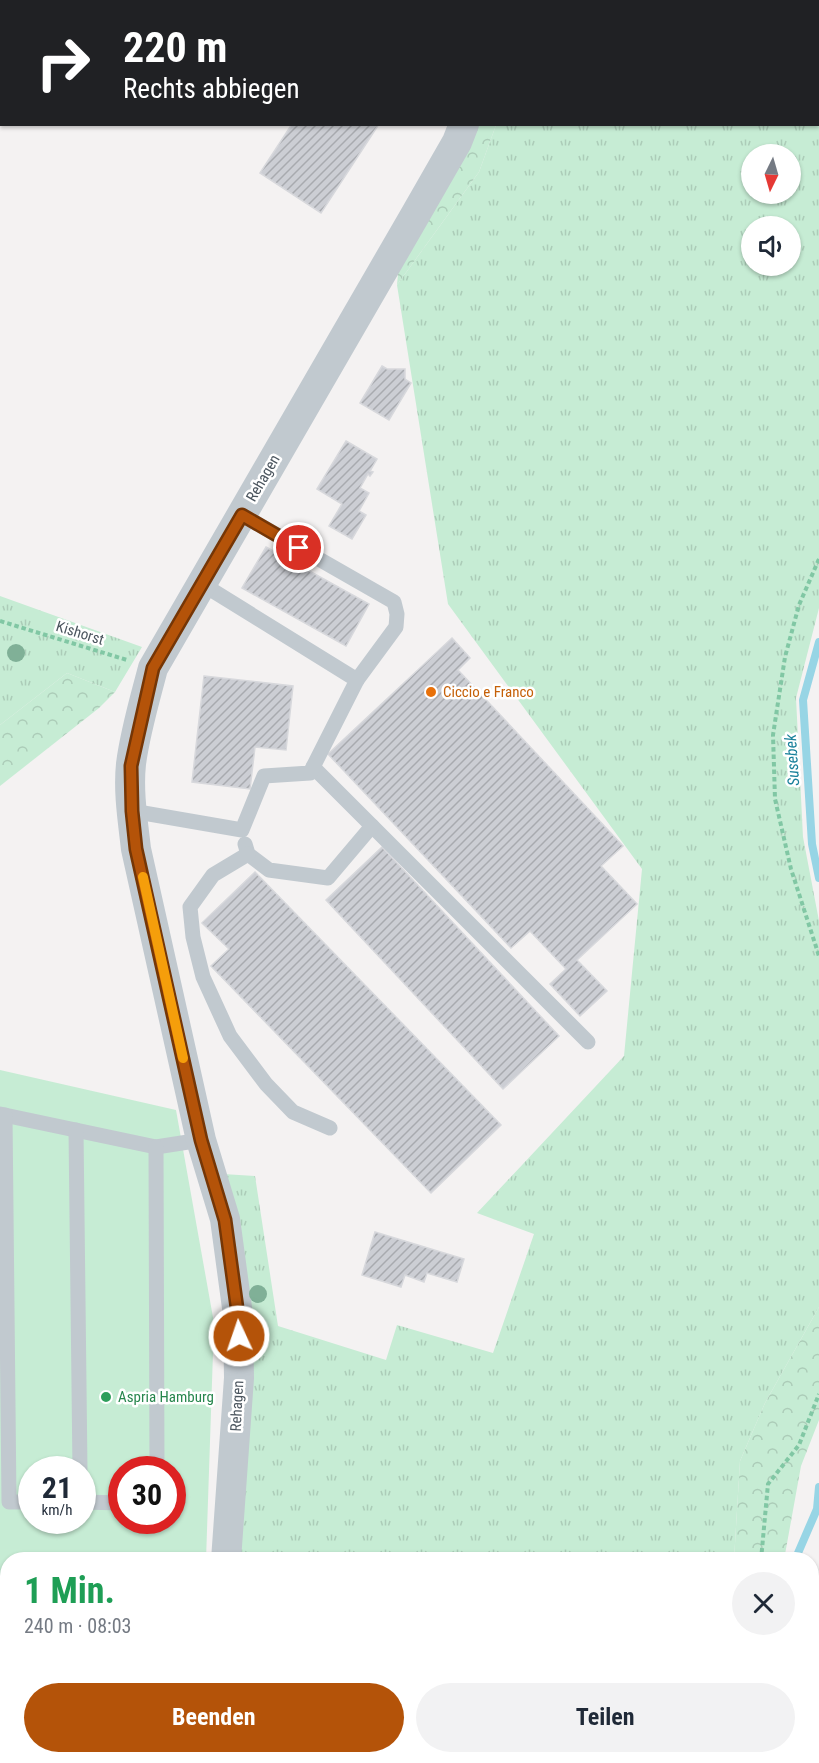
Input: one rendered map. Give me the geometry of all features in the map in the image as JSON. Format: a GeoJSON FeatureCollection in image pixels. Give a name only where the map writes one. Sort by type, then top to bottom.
{"type":"FeatureCollection","features":[{"type":"Feature","properties":{"kind":"street","name":"Rehagen"},"geometry":{"type":"LineString","coordinates":[[227,1552],[239,1378],[238,1315],[225,1220],[201,1140],[136,849],[131,766],[153,668],[420,208],[457,142],[463,126]]}},
{"type":"Feature","properties":{"kind":"lane"},"geometry":{"type":"LineString","coordinates":[[242,515],[394,602],[397,614],[396,627],[357,680],[310,773],[264,776],[242,831],[248,854],[268,870],[328,878],[372,826]]}},
{"type":"Feature","properties":{"kind":"lane"},"geometry":{"type":"LineString","coordinates":[[202,584],[357,680]]}},
{"type":"Feature","properties":{"kind":"lane"},"geometry":{"type":"LineString","coordinates":[[313,767],[588,1042]]}},
{"type":"Feature","properties":{"kind":"lane"},"geometry":{"type":"LineString","coordinates":[[132,811],[242,831]]}},
{"type":"Feature","properties":{"kind":"lane"},"geometry":{"type":"LineString","coordinates":[[248,854],[213,875],[190,907],[193,937],[203,977],[230,1036],[266,1084],[293,1112],[330,1128]]}},
{"type":"Feature","properties":{"kind":"lane"},"geometry":{"type":"LineString","coordinates":[[18,1502],[9,1502],[2,1114],[156,1146],[201,1140]]}},
{"type":"Feature","properties":{"kind":"lane"},"geometry":{"type":"LineString","coordinates":[[76,1130],[80,1456]]}},
{"type":"Feature","properties":{"kind":"lane"},"geometry":{"type":"LineString","coordinates":[[156,1146],[157,1456]]}},
{"type":"Feature","properties":{"kind":"path"},"geometry":{"type":"LineString","coordinates":[[819,559],[799,605],[785,657],[773,735],[775,799],[791,869],[819,956]]}},
{"type":"Feature","properties":{"kind":"path","name":"Kishorst"},"geometry":{"type":"LineString","coordinates":[[0,621],[153,668]]}},
{"type":"Feature","properties":{"kind":"path"},"geometry":{"type":"LineString","coordinates":[[762,1552],[768,1484],[799,1445],[819,1394]]}},
{"type":"Feature","properties":{"kind":"green space"},"geometry":{"type":"Polygon","coordinates":[[[474,126],[496,126],[479,172],[397,285],[399,263],[474,126]]]}},
{"type":"Feature","properties":{"kind":"green space"},"geometry":{"type":"Polygon","coordinates":[[[496,126],[819,126],[819,608],[796,698],[803,837],[819,921],[819,1307],[765,1403],[740,1461],[734,1552],[236,1552],[223,1174],[255,1176],[278,1326],[386,1360],[397,1325],[493,1353],[534,1234],[477,1213],[624,1056],[642,869],[448,604],[397,285],[479,172],[496,126]]]}},
{"type":"Feature","properties":{"kind":"green space"},"geometry":{"type":"Polygon","coordinates":[[[0,596],[142,647],[115,692],[67,673],[0,725],[0,596]]]}},
{"type":"Feature","properties":{"kind":"green space"},"geometry":{"type":"Polygon","coordinates":[[[67,673],[115,692],[99,708],[0,786],[0,725],[67,673]]]}},
{"type":"Feature","properties":{"kind":"green space","name":"Aspria Hamburg"},"geometry":{"type":"Polygon","coordinates":[[[0,1070],[176,1110],[214,1323],[206,1552],[0,1552],[0,1070]]]}},
{"type":"Feature","properties":{"kind":"green space"},"geometry":{"type":"Polygon","coordinates":[[[819,1307],[819,1420],[801,1466],[785,1552],[734,1552],[740,1461],[765,1403],[819,1307]]]}},
{"type":"Feature","properties":{"kind":"building"},"geometry":{"type":"Polygon","coordinates":[[[291,126],[378,126],[321,213],[260,173],[291,126]]]}},
{"type":"Feature","properties":{"kind":"building"},"geometry":{"type":"Polygon","coordinates":[[[382,366],[387,369],[405,369],[405,379],[411,383],[389,420],[360,403],[382,366]]]}},
{"type":"Feature","properties":{"kind":"building"},"geometry":{"type":"Polygon","coordinates":[[[346,441],[377,459],[370,471],[373,472],[370,476],[368,474],[360,488],[369,493],[359,511],[366,515],[352,539],[329,526],[342,504],[317,489],[346,441]]]}},
{"type":"Feature","properties":{"kind":"building"},"geometry":{"type":"Polygon","coordinates":[[[266,547],[369,604],[346,646],[242,588],[266,547]]]}},
{"type":"Feature","properties":{"kind":"building"},"geometry":{"type":"Polygon","coordinates":[[[452,638],[470,658],[458,670],[623,846],[601,866],[637,904],[577,960],[607,991],[580,1016],[550,984],[566,969],[530,931],[511,948],[328,754],[452,638]]]}},
{"type":"Feature","properties":{"kind":"building"},"geometry":{"type":"Polygon","coordinates":[[[204,676],[293,686],[286,750],[255,747],[250,789],[192,782],[204,676]]]}},
{"type":"Feature","properties":{"kind":"building"},"geometry":{"type":"Polygon","coordinates":[[[382,847],[559,1036],[503,1089],[326,900],[382,847]]]}},
{"type":"Feature","properties":{"kind":"building"},"geometry":{"type":"Polygon","coordinates":[[[255,872],[501,1125],[431,1193],[211,966],[229,949],[202,923],[255,872]]]}},
{"type":"Feature","properties":{"kind":"building"},"geometry":{"type":"Polygon","coordinates":[[[375,1232],[464,1259],[457,1282],[427,1273],[424,1282],[405,1275],[401,1287],[362,1275],[375,1232]]]}},
{"type":"Feature","properties":{"kind":"waterway","name":"Susebek"},"geometry":{"type":"LineString","coordinates":[[819,642],[803,700],[812,844],[819,878]]}},
{"type":"Feature","properties":{"kind":"waterway","name":"Susebek"},"geometry":{"type":"LineString","coordinates":[[798,1552],[817,1509],[819,1487]]}},
{"type":"Feature","properties":{"kind":"slow traffic"},"geometry":{"type":"LineString","coordinates":[[143,877],[183,1058]]}},
{"type":"Feature","properties":{"kind":"place","name":"Ciccio e Franco"},"geometry":{"type":"Point","coordinates":[431,692]}},
{"type":"Feature","properties":{"kind":"place","name":"Aspria Hamburg"},"geometry":{"type":"Point","coordinates":[106,1397]}},
{"type":"Feature","properties":{"kind":"route"},"geometry":{"type":"LineString","coordinates":[[239,1336],[225,1220],[201,1140],[136,849],[131,766],[153,668],[242,515],[299,548]]}}]}
